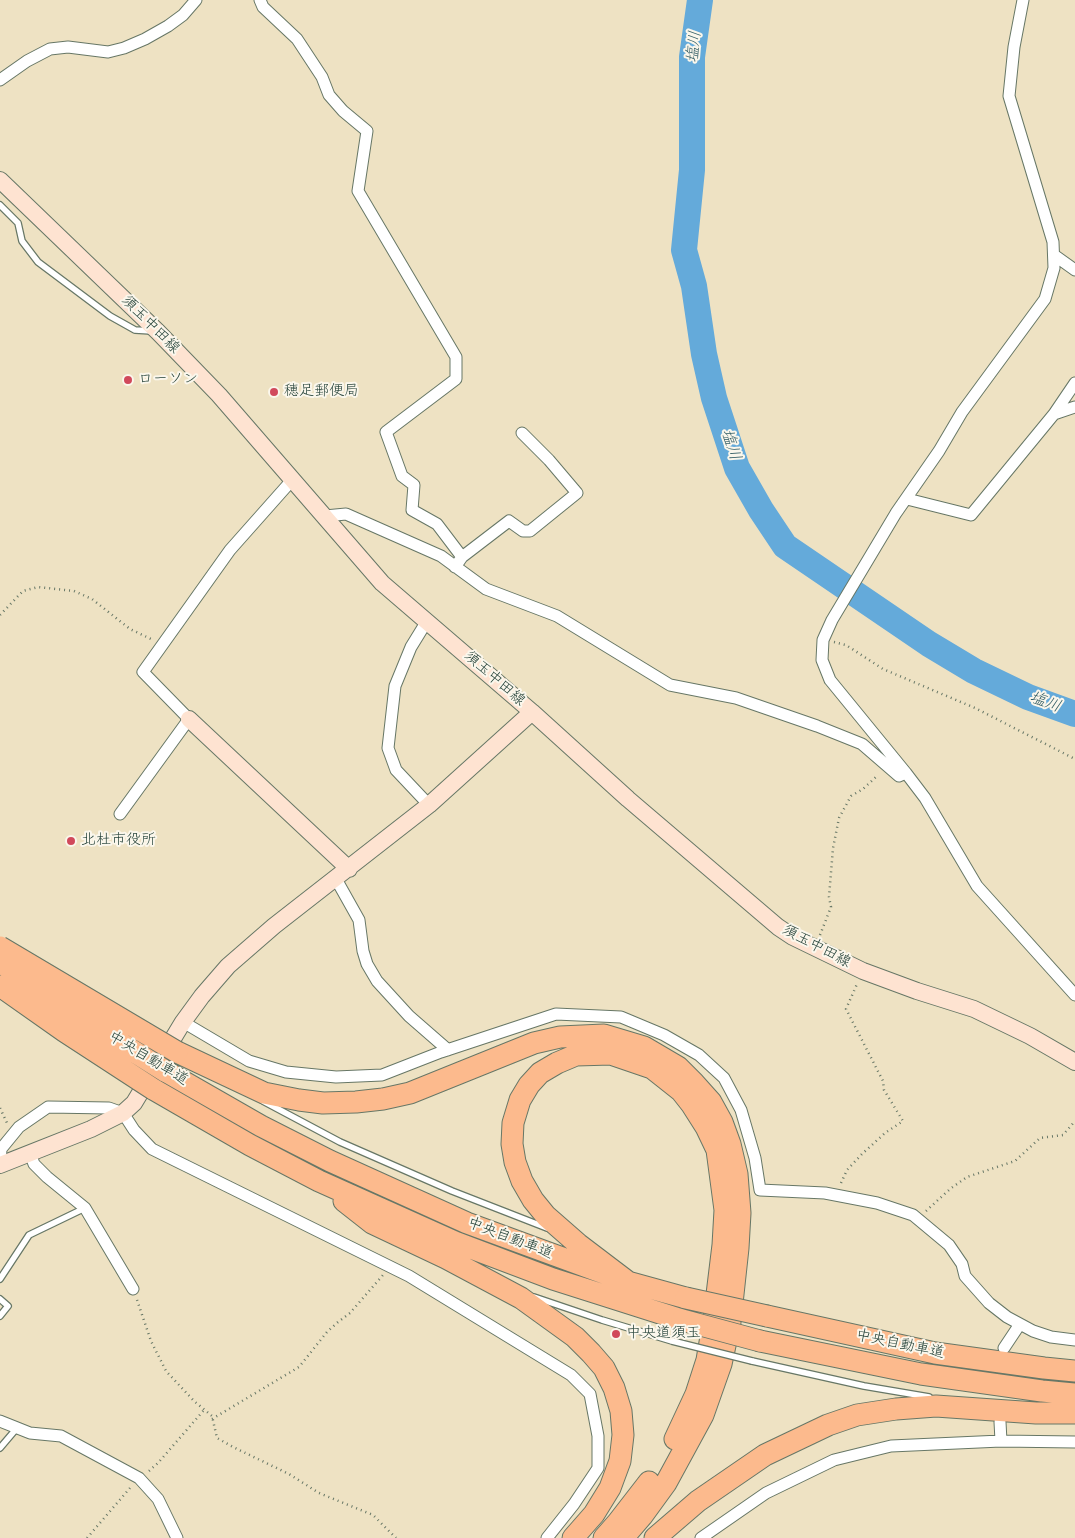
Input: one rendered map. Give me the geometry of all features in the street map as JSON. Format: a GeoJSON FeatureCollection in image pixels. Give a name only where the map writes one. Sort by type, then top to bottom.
{"type":"FeatureCollection","features":[{"type":"Feature","properties":{"kind":"highway"},"geometry":{"type":"LineString","coordinates":[[0,947],[177,1052],[264,1093],[307,1101],[323,1103],[383,1099],[410,1092],[534,1043],[560,1036],[604,1035],[644,1047],[678,1067],[711,1102],[722,1122],[730,1144],[737,1174],[740,1213],[730,1322],[721,1364],[703,1414],[666,1483],[623,1538]]}},
{"type":"Feature","properties":{"kind":"highway","name":"中央自動車道"},"geometry":{"type":"LineString","coordinates":[[0,962],[76,1016],[165,1071],[261,1126],[330,1161],[466,1222],[628,1282],[686,1298],[935,1353],[1075,1371]]}},
{"type":"Feature","properties":{"kind":"highway","name":"中央自動車道"},"geometry":{"type":"LineString","coordinates":[[0,986],[64,1032],[153,1089],[250,1145],[319,1181],[456,1242],[553,1279],[682,1320],[760,1340],[921,1374],[1075,1394]]}},
{"type":"Feature","properties":{"kind":"highway"},"geometry":{"type":"LineString","coordinates":[[604,1538],[663,1463],[696,1394],[707,1360],[714,1319],[723,1245],[725,1210],[716,1150],[706,1127],[681,1091],[652,1068],[611,1054],[576,1055],[540,1073],[529,1085],[520,1100],[513,1123],[512,1144],[515,1162],[522,1181],[537,1206],[546,1216],[628,1282]]}},
{"type":"Feature","properties":{"kind":"highway"},"geometry":{"type":"LineString","coordinates":[[319,1181],[372,1223],[446,1258],[521,1298],[575,1337],[592,1352],[604,1368],[614,1388],[621,1411],[623,1435],[620,1461],[610,1488],[594,1514],[573,1538]]}},
{"type":"Feature","properties":{"kind":"highway"},"geometry":{"type":"LineString","coordinates":[[655,1538],[698,1501],[765,1455],[828,1425],[857,1415],[896,1409],[936,1406],[1001,1416],[1075,1413]]}},
{"type":"Feature","properties":{"kind":"main road","name":"須玉中田線"},"geometry":{"type":"LineString","coordinates":[[0,180],[158,332],[219,395],[382,582],[532,712],[628,800],[778,927],[794,937],[863,971],[974,1009],[1030,1036],[1075,1062]]}},
{"type":"Feature","properties":{"kind":"main road"},"geometry":{"type":"LineString","coordinates":[[0,1165],[90,1129],[123,1113],[134,1103],[183,1022],[228,966],[274,926],[429,805],[532,712]]}},
{"type":"Feature","properties":{"kind":"main road"},"geometry":{"type":"LineString","coordinates":[[189,719],[349,869]]}},
{"type":"Feature","properties":{"kind":"street"},"geometry":{"type":"LineString","coordinates":[[0,80],[27,61],[50,50],[74,47],[108,52],[124,48],[168,26],[183,15],[196,0]]}},
{"type":"Feature","properties":{"kind":"street"},"geometry":{"type":"LineString","coordinates":[[260,0],[263,7],[297,39],[322,78],[329,95],[342,111],[367,131],[358,191],[456,357],[456,379],[386,432],[402,476],[414,485],[412,510],[437,524],[462,556]]}},
{"type":"Feature","properties":{"kind":"street"},"geometry":{"type":"LineString","coordinates":[[1023,0],[1014,47],[1010,96],[1053,242],[1054,268],[1045,299],[962,412],[939,451],[907,499],[896,512],[832,620],[822,640],[822,660],[830,680],[925,798],[977,886],[1075,995]]}},
{"type":"Feature","properties":{"kind":"street"},"geometry":{"type":"LineString","coordinates":[[1054,255],[1074,268],[1075,281]]}},
{"type":"Feature","properties":{"kind":"street"},"geometry":{"type":"LineString","coordinates":[[907,499],[971,515],[1054,414],[1075,382]]}},
{"type":"Feature","properties":{"kind":"street"},"geometry":{"type":"LineString","coordinates":[[1054,414],[1075,407]]}},
{"type":"Feature","properties":{"kind":"street"},"geometry":{"type":"LineString","coordinates":[[455,567],[462,556],[509,521],[523,532],[530,531],[577,494],[549,460],[522,433]]}},
{"type":"Feature","properties":{"kind":"street"},"geometry":{"type":"LineString","coordinates":[[120,814],[189,719],[144,672],[230,550],[293,479]]}},
{"type":"Feature","properties":{"kind":"street"},"geometry":{"type":"LineString","coordinates":[[325,516],[346,514],[441,556],[486,589],[557,616],[670,685],[736,698],[817,726],[862,744],[899,776],[906,773]]}},
{"type":"Feature","properties":{"kind":"street"},"geometry":{"type":"LineString","coordinates":[[427,621],[411,647],[395,686],[388,748],[396,770],[429,805]]}},
{"type":"Feature","properties":{"kind":"street"},"geometry":{"type":"LineString","coordinates":[[336,879],[359,920],[363,951],[367,964],[378,981],[409,1016],[448,1050]]}},
{"type":"Feature","properties":{"kind":"street"},"geometry":{"type":"LineString","coordinates":[[183,1022],[249,1061],[286,1072],[336,1077],[382,1075],[448,1050],[556,1014],[621,1018],[664,1034],[699,1055],[724,1078],[740,1110],[755,1158],[760,1190],[834,1195],[877,1203],[913,1215],[950,1245],[962,1264],[965,1276],[989,1303],[1007,1317],[1033,1331],[1051,1337],[1075,1340]]}},
{"type":"Feature","properties":{"kind":"street"},"geometry":{"type":"LineString","coordinates":[[0,1165],[1,1149],[19,1127],[48,1107],[109,1108],[123,1113],[134,1130],[152,1149],[409,1276],[571,1375],[590,1394],[598,1436],[598,1468],[574,1504],[547,1538]]}},
{"type":"Feature","properties":{"kind":"street"},"geometry":{"type":"LineString","coordinates":[[30,1153],[34,1164],[84,1208],[133,1289]]}},
{"type":"Feature","properties":{"kind":"street"},"geometry":{"type":"LineString","coordinates":[[1004,1348],[1020,1324]]}},
{"type":"Feature","properties":{"kind":"street"},"geometry":{"type":"LineString","coordinates":[[1000,1441],[1001,1416]]}},
{"type":"Feature","properties":{"kind":"street"},"geometry":{"type":"LineString","coordinates":[[0,1421],[30,1433],[61,1436],[139,1478],[158,1499],[177,1538]]}},
{"type":"Feature","properties":{"kind":"street"},"geometry":{"type":"LineString","coordinates":[[701,1538],[766,1493],[834,1460],[891,1446],[1000,1441],[1075,1442]]}},
{"type":"Feature","properties":{"kind":"lane"},"geometry":{"type":"LineString","coordinates":[[0,205],[18,223],[22,241],[38,262],[77,289],[110,316],[135,330],[158,332]]}},
{"type":"Feature","properties":{"kind":"lane"},"geometry":{"type":"LineString","coordinates":[[242,1084],[262,1101],[340,1142],[452,1191],[570,1237]]}},
{"type":"Feature","properties":{"kind":"lane"},"geometry":{"type":"LineString","coordinates":[[0,1279],[29,1236],[84,1208]]}},
{"type":"Feature","properties":{"kind":"lane"},"geometry":{"type":"LineString","coordinates":[[490,1282],[602,1320],[672,1341],[752,1361],[1001,1416]]}},
{"type":"Feature","properties":{"kind":"lane"},"geometry":{"type":"LineString","coordinates":[[0,1299],[8,1306],[0,1316]]}},
{"type":"Feature","properties":{"kind":"lane"},"geometry":{"type":"LineString","coordinates":[[0,1448],[17,1428]]}},
{"type":"Feature","properties":{"kind":"path"},"geometry":{"type":"LineString","coordinates":[[0,615],[23,591],[38,587],[74,591],[92,600],[130,629],[163,644]]}},
{"type":"Feature","properties":{"kind":"path"},"geometry":{"type":"LineString","coordinates":[[822,640],[846,645],[883,669],[975,708],[1075,759]]}},
{"type":"Feature","properties":{"kind":"path"},"geometry":{"type":"LineString","coordinates":[[814,947],[831,907],[829,897],[833,848],[839,818],[851,796],[863,789],[881,772]]}},
{"type":"Feature","properties":{"kind":"path"},"geometry":{"type":"LineString","coordinates":[[834,1195],[847,1170],[885,1133],[903,1121],[884,1090],[883,1081],[846,1010],[863,971]]}},
{"type":"Feature","properties":{"kind":"path"},"geometry":{"type":"LineString","coordinates":[[918,1219],[950,1189],[967,1177],[1015,1161],[1040,1138],[1063,1135],[1075,1121]]}},
{"type":"Feature","properties":{"kind":"path"},"geometry":{"type":"LineString","coordinates":[[212,1419],[299,1367],[327,1332],[350,1313],[391,1267]]}},
{"type":"Feature","properties":{"kind":"path"},"geometry":{"type":"LineString","coordinates":[[133,1289],[151,1341],[166,1371],[194,1401],[212,1416],[217,1438],[319,1492],[373,1515],[396,1538]]}},
{"type":"Feature","properties":{"kind":"path"},"geometry":{"type":"LineString","coordinates":[[87,1538],[139,1478],[158,1464],[204,1410]]}},
{"type":"Feature","properties":{"kind":"waterway","name":"塩川"},"geometry":{"type":"LineString","coordinates":[[700,0],[692,57],[692,170],[684,250],[694,286],[704,354],[714,398],[737,468],[761,510],[785,546],[929,644],[974,671],[1028,697],[1075,714]]}},
{"type":"Feature","properties":{"kind":"place","name":"ローソン"},"geometry":{"type":"Point","coordinates":[128,380]}},
{"type":"Feature","properties":{"kind":"place","name":"穂足郵便局"},"geometry":{"type":"Point","coordinates":[274,392]}},
{"type":"Feature","properties":{"kind":"place","name":"北杜市役所"},"geometry":{"type":"Point","coordinates":[71,841]}},
{"type":"Feature","properties":{"kind":"place","name":"中央道須玉"},"geometry":{"type":"Point","coordinates":[616,1334]}}]}
